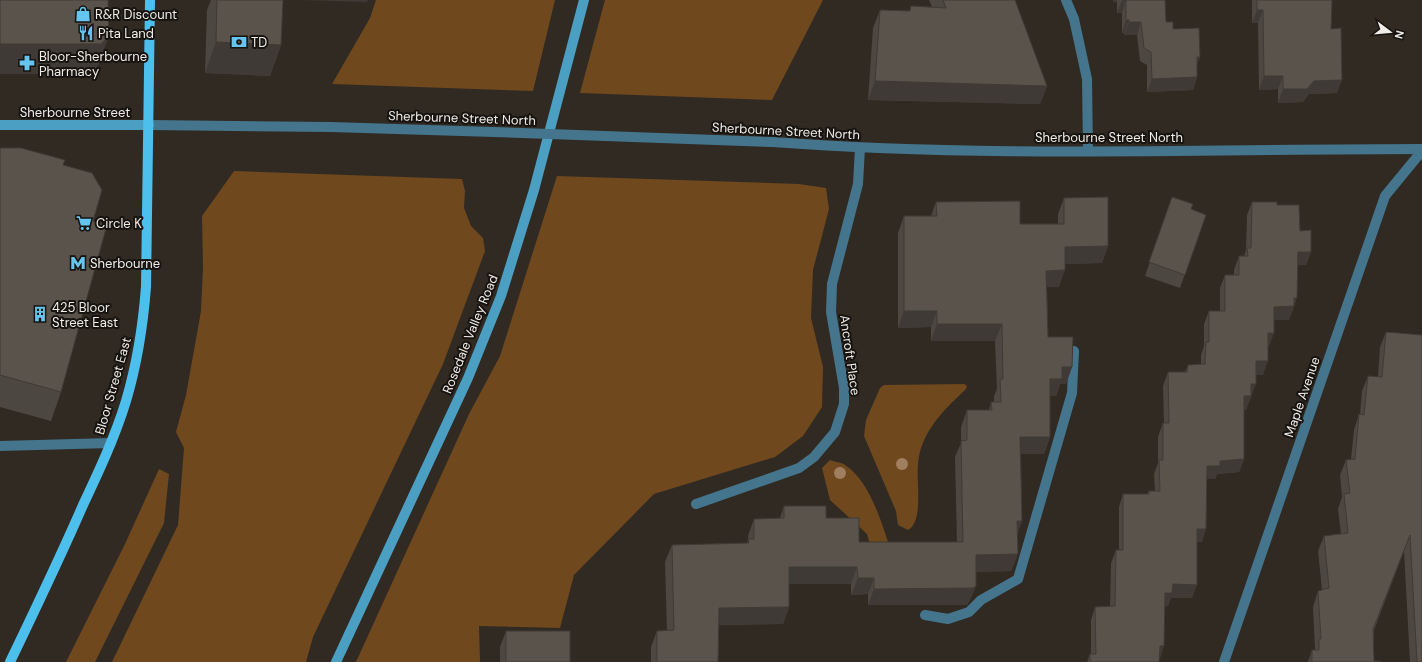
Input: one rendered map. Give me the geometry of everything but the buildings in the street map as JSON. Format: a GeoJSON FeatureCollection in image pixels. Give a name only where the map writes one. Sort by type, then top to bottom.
{"type":"FeatureCollection","features":[{"type":"Feature","properties":{"kind":"main road","name":"Bloor Street East"},"geometry":{"type":"LineString","coordinates":[[10,662],[50,581],[111,443],[126,401],[142,330],[146,287],[150,0]]}},
{"type":"Feature","properties":{"kind":"street","name":"Rosedale Valley Road"},"geometry":{"type":"LineString","coordinates":[[336,662],[468,378],[501,296],[534,190],[584,0]]}},
{"type":"Feature","properties":{"kind":"street"},"geometry":{"type":"LineString","coordinates":[[1066,0],[1074,19],[1087,79],[1088,151]]}},
{"type":"Feature","properties":{"kind":"street","name":"Sherbourne Street"},"geometry":{"type":"LineString","coordinates":[[0,125],[149,125]]}},
{"type":"Feature","properties":{"kind":"street","name":"Sherbourne Street North"},"geometry":{"type":"LineString","coordinates":[[149,125],[331,127],[772,142],[860,148],[1088,151],[1422,150]]}},
{"type":"Feature","properties":{"kind":"street","name":"Ancroft Place"},"geometry":{"type":"LineString","coordinates":[[696,504],[799,468],[814,457],[835,432],[844,404],[844,388],[831,312],[832,284],[858,184],[860,148]]}},
{"type":"Feature","properties":{"kind":"street","name":"Maple Avenue"},"geometry":{"type":"LineString","coordinates":[[1224,662],[1385,196],[1422,150]]}},
{"type":"Feature","properties":{"kind":"street"},"geometry":{"type":"LineString","coordinates":[[925,615],[948,619],[969,612],[981,600],[1018,579],[1072,393],[1074,351]]}},
{"type":"Feature","properties":{"kind":"street"},"geometry":{"type":"LineString","coordinates":[[0,446],[111,443]]}},
{"type":"Feature","properties":{"kind":"shaded area"},"geometry":{"type":"Polygon","coordinates":[[[376,0],[555,0],[533,91],[332,84],[370,18],[376,0]]]}},
{"type":"Feature","properties":{"kind":"shaded area"},"geometry":{"type":"Polygon","coordinates":[[[605,0],[823,0],[772,100],[580,93],[605,0]]]}},
{"type":"Feature","properties":{"kind":"shaded area"},"geometry":{"type":"Polygon","coordinates":[[[234,171],[462,179],[465,191],[464,208],[471,226],[483,238],[485,251],[443,364],[313,637],[306,662],[112,662],[178,525],[184,448],[176,432],[186,395],[201,311],[203,267],[202,216],[234,171]]]}},
{"type":"Feature","properties":{"kind":"shaded area"},"geometry":{"type":"Polygon","coordinates":[[[557,176],[799,184],[826,188],[829,209],[813,270],[811,318],[823,367],[822,407],[803,436],[775,457],[654,494],[574,575],[560,628],[479,626],[480,662],[356,662],[469,414],[500,356],[557,176]]]}},
{"type":"Feature","properties":{"kind":"shaded area"},"geometry":{"type":"Polygon","coordinates":[[[964,384],[967,386],[966,389],[934,422],[923,442],[918,465],[918,510],[913,526],[908,530],[898,525],[896,511],[864,436],[866,420],[880,388],[884,385],[964,384]]]}},
{"type":"Feature","properties":{"kind":"shaded area"},"geometry":{"type":"Polygon","coordinates":[[[830,460],[845,465],[854,472],[861,481],[874,504],[884,528],[891,551],[872,552],[867,534],[830,500],[822,468],[830,460]]]}},
{"type":"Feature","properties":{"kind":"shaded area"},"geometry":{"type":"Polygon","coordinates":[[[159,469],[169,474],[164,523],[95,662],[66,662],[125,544],[159,469]]]}},
{"type":"Feature","properties":{"kind":"place","name":"R&R Discount"},"geometry":{"type":"Point","coordinates":[83,14]}},
{"type":"Feature","properties":{"kind":"place","name":"Pita Land"},"geometry":{"type":"Point","coordinates":[86,33]}},
{"type":"Feature","properties":{"kind":"place","name":"TD"},"geometry":{"type":"Point","coordinates":[239,42]}},
{"type":"Feature","properties":{"kind":"place","name":"Bloor-Sherbourne Pharmacy"},"geometry":{"type":"Point","coordinates":[27,63]}},
{"type":"Feature","properties":{"kind":"place","name":"Circle K"},"geometry":{"type":"Point","coordinates":[84,223]}},
{"type":"Feature","properties":{"kind":"place","name":"Sherbourne"},"geometry":{"type":"Point","coordinates":[78,263]}},
{"type":"Feature","properties":{"kind":"place","name":"425 Bloor Street East"},"geometry":{"type":"Point","coordinates":[40,314]}}]}
